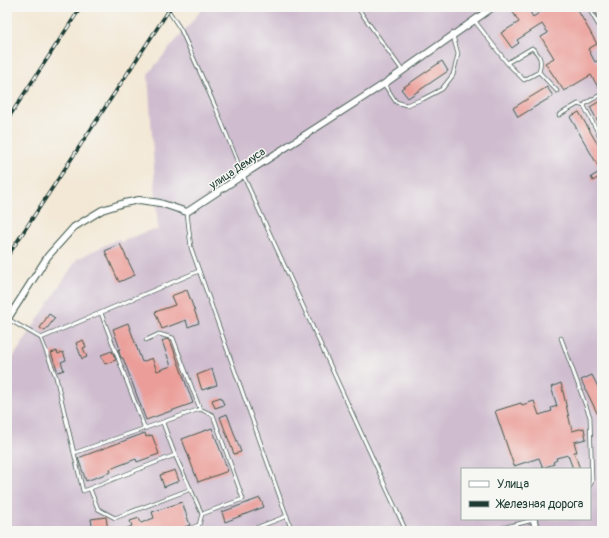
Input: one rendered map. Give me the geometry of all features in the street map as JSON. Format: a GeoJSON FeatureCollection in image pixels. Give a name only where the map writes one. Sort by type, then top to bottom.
{"type":"FeatureCollection","features":[{"type":"Feature","properties":{"kind":"street","name":"улица Демуса"},"geometry":{"type":"LineString","coordinates":[[187,212],[403,72],[493,7]]}},
{"type":"Feature","properties":{"kind":"street"},"geometry":{"type":"LineString","coordinates":[[8,319],[48,256],[74,227],[85,220],[102,210],[139,200],[160,203],[187,212]]}},
{"type":"Feature","properties":{"kind":"street"},"geometry":{"type":"LineString","coordinates":[[534,520],[536,531]]}},
{"type":"Feature","properties":{"kind":"lane"},"geometry":{"type":"LineString","coordinates":[[166,7],[181,30],[215,106],[243,175],[406,531]]}},
{"type":"Feature","properties":{"kind":"lane"},"geometry":{"type":"LineString","coordinates":[[356,7],[403,72]]}},
{"type":"Feature","properties":{"kind":"lane"},"geometry":{"type":"LineString","coordinates":[[588,7],[602,31]]}},
{"type":"Feature","properties":{"kind":"lane"},"geometry":{"type":"LineString","coordinates":[[474,20],[507,63],[524,80],[539,72],[542,62],[537,52],[532,48],[507,63]]}},
{"type":"Feature","properties":{"kind":"lane"},"geometry":{"type":"LineString","coordinates":[[384,84],[396,102],[406,105],[424,99],[442,89],[453,75],[458,54],[453,36]]}},
{"type":"Feature","properties":{"kind":"lane"},"geometry":{"type":"LineString","coordinates":[[539,72],[557,91]]}},
{"type":"Feature","properties":{"kind":"lane"},"geometry":{"type":"LineString","coordinates":[[584,106],[586,103],[602,94]]}},
{"type":"Feature","properties":{"kind":"lane"},"geometry":{"type":"LineString","coordinates":[[559,115],[578,104],[584,106],[602,140]]}},
{"type":"Feature","properties":{"kind":"lane"},"geometry":{"type":"LineString","coordinates":[[187,212],[191,248],[292,531]]}},
{"type":"Feature","properties":{"kind":"lane"},"geometry":{"type":"LineString","coordinates":[[41,338],[200,271]]}},
{"type":"Feature","properties":{"kind":"lane"},"geometry":{"type":"LineString","coordinates":[[100,313],[145,429]]}},
{"type":"Feature","properties":{"kind":"lane"},"geometry":{"type":"LineString","coordinates":[[8,319],[41,338],[56,377],[83,491],[175,455]]}},
{"type":"Feature","properties":{"kind":"lane"},"geometry":{"type":"LineString","coordinates":[[146,340],[158,334],[173,338],[200,409]]}},
{"type":"Feature","properties":{"kind":"lane"},"geometry":{"type":"LineString","coordinates":[[561,338],[590,418],[591,483]]}},
{"type":"Feature","properties":{"kind":"lane"},"geometry":{"type":"LineString","coordinates":[[74,453],[200,409],[213,415],[242,499],[202,514]]}},
{"type":"Feature","properties":{"kind":"lane"},"geometry":{"type":"LineString","coordinates":[[163,422],[175,455],[202,514],[199,525],[183,531]]}},
{"type":"Feature","properties":{"kind":"lane"},"geometry":{"type":"LineString","coordinates":[[90,489],[98,509],[115,518],[191,489]]}},
{"type":"Feature","properties":{"kind":"lane"},"geometry":{"type":"LineString","coordinates":[[248,531],[255,530],[287,516]]}},
{"type":"Feature","properties":{"kind":"lane"},"geometry":{"type":"LineString","coordinates":[[491,531],[530,520]]}},
{"type":"Feature","properties":{"kind":"shaded area"},"geometry":{"type":"Polygon","coordinates":[[[204,7],[602,7],[602,531],[7,531],[7,367],[77,259],[118,239],[121,242],[148,231],[158,230],[148,74],[204,7]]]}},
{"type":"Feature","properties":{"kind":"building"},"geometry":{"type":"Polygon","coordinates":[[[510,7],[527,7],[533,17],[548,7],[576,7],[597,44],[588,49],[595,62],[602,58],[602,84],[598,87],[591,75],[564,91],[545,63],[554,58],[541,37],[548,33],[542,24],[517,40],[519,43],[512,48],[501,33],[519,22],[510,7]]]}},
{"type":"Feature","properties":{"kind":"building"},"geometry":{"type":"Polygon","coordinates":[[[593,7],[602,7],[602,21],[600,21],[593,7]]]}},
{"type":"Feature","properties":{"kind":"building"},"geometry":{"type":"Polygon","coordinates":[[[442,61],[448,71],[408,98],[401,89],[442,61]]]}},
{"type":"Feature","properties":{"kind":"building"},"geometry":{"type":"Polygon","coordinates":[[[547,87],[553,96],[518,117],[513,108],[547,87]]]}},
{"type":"Feature","properties":{"kind":"building"},"geometry":{"type":"Polygon","coordinates":[[[602,100],[602,129],[590,107],[602,100]]]}},
{"type":"Feature","properties":{"kind":"building"},"geometry":{"type":"Polygon","coordinates":[[[579,112],[602,152],[602,175],[593,181],[591,177],[601,171],[570,117],[579,112]]]}},
{"type":"Feature","properties":{"kind":"building"},"geometry":{"type":"Polygon","coordinates":[[[120,244],[135,275],[119,282],[105,251],[120,244]]]}},
{"type":"Feature","properties":{"kind":"building"},"geometry":{"type":"Polygon","coordinates":[[[187,290],[199,323],[188,327],[186,320],[162,329],[155,312],[175,305],[171,296],[187,290]]]}},
{"type":"Feature","properties":{"kind":"building"},"geometry":{"type":"Polygon","coordinates":[[[49,314],[55,318],[45,331],[40,328],[49,314]]]}},
{"type":"Feature","properties":{"kind":"building"},"geometry":{"type":"Polygon","coordinates":[[[128,323],[142,362],[152,358],[157,371],[171,366],[162,341],[166,339],[170,340],[193,403],[146,420],[123,358],[121,358],[118,349],[120,349],[113,329],[128,323]]]}},
{"type":"Feature","properties":{"kind":"building"},"geometry":{"type":"Polygon","coordinates":[[[83,340],[86,347],[83,348],[87,357],[82,359],[76,343],[83,340]]]}},
{"type":"Feature","properties":{"kind":"building"},"geometry":{"type":"Polygon","coordinates":[[[57,351],[58,354],[63,352],[66,360],[61,362],[64,370],[58,372],[51,353],[57,351]]]}},
{"type":"Feature","properties":{"kind":"building"},"geometry":{"type":"Polygon","coordinates":[[[112,351],[116,360],[105,364],[101,355],[112,351]]]}},
{"type":"Feature","properties":{"kind":"building"},"geometry":{"type":"Polygon","coordinates":[[[212,369],[217,385],[202,390],[197,375],[212,369]]]}},
{"type":"Feature","properties":{"kind":"building"},"geometry":{"type":"Polygon","coordinates":[[[592,375],[602,395],[602,423],[581,380],[592,375]]]}},
{"type":"Feature","properties":{"kind":"building"},"geometry":{"type":"Polygon","coordinates":[[[561,383],[572,431],[584,428],[586,439],[574,442],[577,452],[574,452],[580,468],[573,468],[568,455],[556,458],[557,460],[553,462],[554,464],[543,468],[539,458],[514,466],[495,411],[521,403],[522,405],[534,401],[539,415],[552,411],[551,408],[557,406],[551,387],[561,383]]]}},
{"type":"Feature","properties":{"kind":"building"},"geometry":{"type":"Polygon","coordinates":[[[221,397],[224,405],[215,408],[212,400],[221,397]]]}},
{"type":"Feature","properties":{"kind":"building"},"geometry":{"type":"Polygon","coordinates":[[[227,414],[241,452],[234,454],[220,417],[227,414]]]}},
{"type":"Feature","properties":{"kind":"building"},"geometry":{"type":"Polygon","coordinates":[[[212,428],[228,471],[198,482],[182,439],[212,428]]]}},
{"type":"Feature","properties":{"kind":"building"},"geometry":{"type":"Polygon","coordinates":[[[145,433],[146,437],[152,435],[159,454],[137,462],[136,459],[110,469],[111,472],[86,481],[78,458],[145,433]]]}},
{"type":"Feature","properties":{"kind":"building"},"geometry":{"type":"Polygon","coordinates":[[[175,470],[179,481],[164,487],[160,475],[175,470]]]}},
{"type":"Feature","properties":{"kind":"building"},"geometry":{"type":"Polygon","coordinates":[[[260,498],[264,507],[225,522],[222,512],[260,498]]]}},
{"type":"Feature","properties":{"kind":"building"},"geometry":{"type":"Polygon","coordinates":[[[182,502],[190,525],[182,528],[180,531],[178,528],[171,531],[120,531],[132,526],[130,521],[139,518],[141,523],[154,518],[152,512],[182,502]]]}},
{"type":"Feature","properties":{"kind":"building"},"geometry":{"type":"Polygon","coordinates":[[[106,517],[108,531],[93,531],[91,519],[106,517]]]}},
{"type":"Feature","properties":{"kind":"railway"},"geometry":{"type":"LineString","coordinates":[[7,120],[81,7]]}},
{"type":"Feature","properties":{"kind":"railway"},"geometry":{"type":"LineString","coordinates":[[7,257],[171,7]]}}]}
